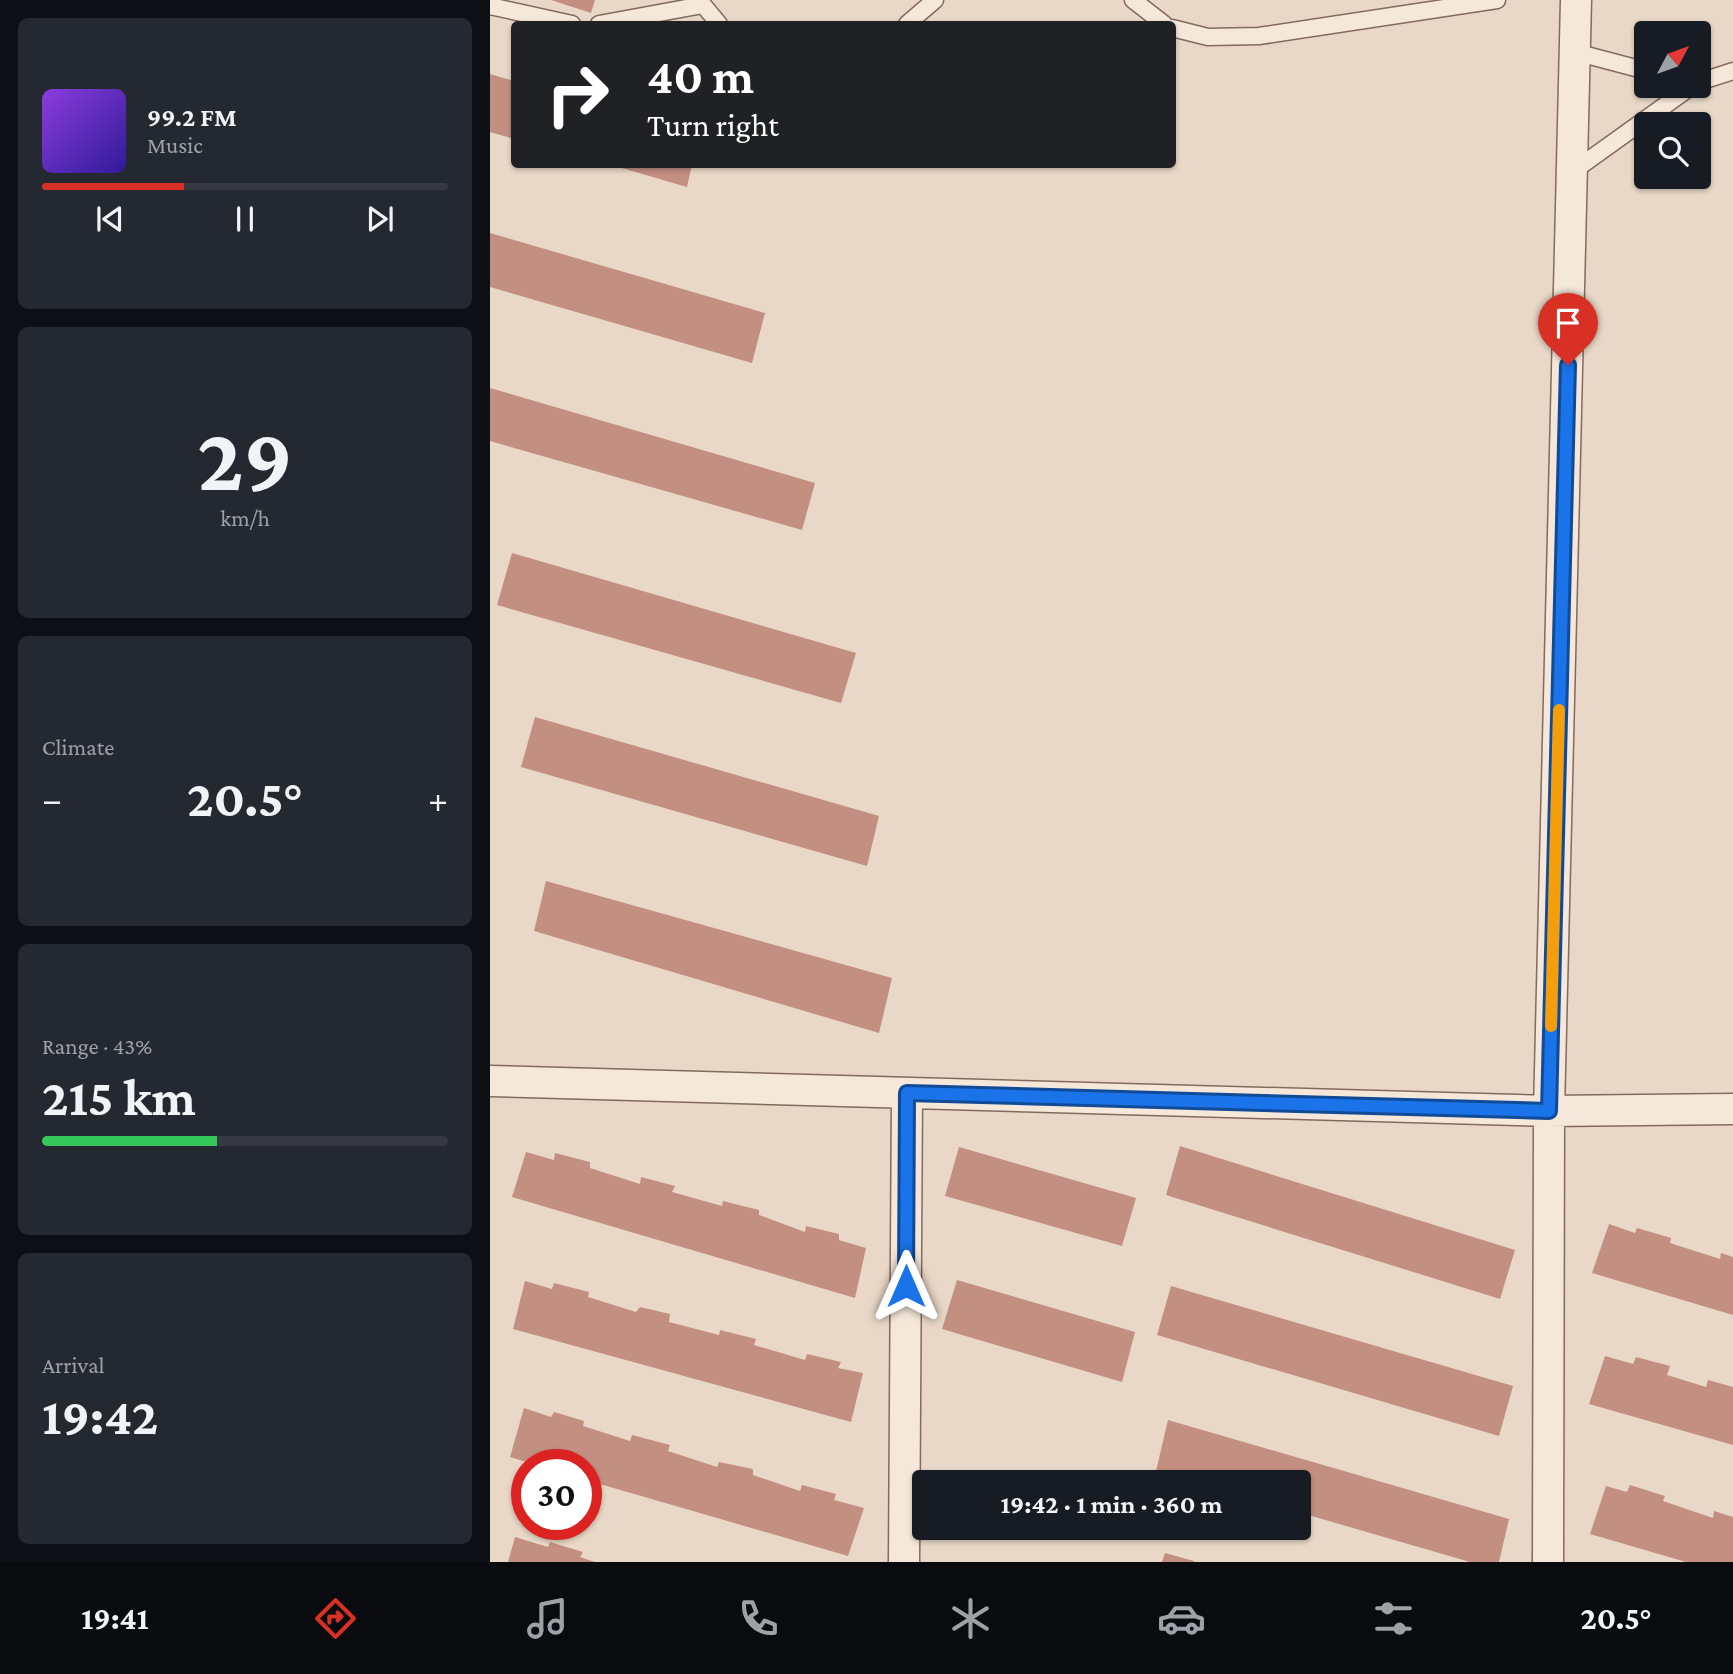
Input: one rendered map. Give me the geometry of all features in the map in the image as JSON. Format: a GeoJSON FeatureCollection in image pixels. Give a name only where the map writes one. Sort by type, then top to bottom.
{"type":"FeatureCollection","features":[{"type":"Feature","properties":{"kind":"street"},"geometry":{"type":"LineString","coordinates":[[1548,1562],[1549,1111],[1576,0]]}},
{"type":"Feature","properties":{"kind":"street"},"geometry":{"type":"LineString","coordinates":[[490,1082],[1549,1111],[1733,1109]]}},
{"type":"Feature","properties":{"kind":"street"},"geometry":{"type":"LineString","coordinates":[[904,1562],[907,1093]]}},
{"type":"Feature","properties":{"kind":"lane"},"geometry":{"type":"LineString","coordinates":[[910,21],[935,0]]}},
{"type":"Feature","properties":{"kind":"lane"},"geometry":{"type":"LineString","coordinates":[[1133,0],[1160,21]]}},
{"type":"Feature","properties":{"kind":"lane"},"geometry":{"type":"LineString","coordinates":[[1176,30],[1208,37],[1259,36],[1497,0]]}},
{"type":"Feature","properties":{"kind":"lane"},"geometry":{"type":"LineString","coordinates":[[613,21],[701,2],[717,21]]}},
{"type":"Feature","properties":{"kind":"lane"},"geometry":{"type":"LineString","coordinates":[[490,5],[559,21]]}},
{"type":"Feature","properties":{"kind":"lane"},"geometry":{"type":"LineString","coordinates":[[1575,52],[1634,68]]}},
{"type":"Feature","properties":{"kind":"lane"},"geometry":{"type":"LineString","coordinates":[[1712,78],[1733,71]]}},
{"type":"Feature","properties":{"kind":"lane"},"geometry":{"type":"LineString","coordinates":[[1572,172],[1675,98]]}},
{"type":"Feature","properties":{"kind":"building"},"geometry":{"type":"Polygon","coordinates":[[[551,0],[595,0],[591,13],[551,0]]]}},
{"type":"Feature","properties":{"kind":"building"},"geometry":{"type":"Polygon","coordinates":[[[490,74],[511,80],[511,138],[490,132],[490,74]]]}},
{"type":"Feature","properties":{"kind":"building"},"geometry":{"type":"Polygon","coordinates":[[[622,168],[691,168],[687,187],[622,168]]]}},
{"type":"Feature","properties":{"kind":"building"},"geometry":{"type":"Polygon","coordinates":[[[490,233],[765,313],[752,363],[490,287],[490,233]]]}},
{"type":"Feature","properties":{"kind":"building"},"geometry":{"type":"Polygon","coordinates":[[[490,388],[815,483],[802,530],[490,441],[490,388]]]}},
{"type":"Feature","properties":{"kind":"building"},"geometry":{"type":"Polygon","coordinates":[[[512,553],[856,653],[841,703],[497,605],[512,553]]]}},
{"type":"Feature","properties":{"kind":"building"},"geometry":{"type":"Polygon","coordinates":[[[535,717],[879,816],[867,866],[521,767],[535,717]]]}},
{"type":"Feature","properties":{"kind":"building"},"geometry":{"type":"Polygon","coordinates":[[[546,881],[892,978],[879,1033],[534,931],[546,881]]]}},
{"type":"Feature","properties":{"kind":"building"},"geometry":{"type":"Polygon","coordinates":[[[1180,1146],[1515,1250],[1500,1299],[1166,1195],[1180,1146]]]}},
{"type":"Feature","properties":{"kind":"building"},"geometry":{"type":"Polygon","coordinates":[[[959,1147],[1136,1198],[1122,1246],[945,1196],[959,1147]]]}},
{"type":"Feature","properties":{"kind":"building"},"geometry":{"type":"Polygon","coordinates":[[[526,1152],[554,1160],[555,1153],[590,1162],[590,1168],[640,1184],[641,1177],[675,1186],[672,1192],[722,1206],[723,1201],[759,1210],[759,1215],[805,1232],[806,1226],[839,1234],[839,1240],[866,1248],[855,1298],[512,1197],[526,1152]]]}},
{"type":"Feature","properties":{"kind":"building"},"geometry":{"type":"Polygon","coordinates":[[[1609,1224],[1635,1233],[1637,1228],[1671,1238],[1670,1243],[1720,1259],[1721,1253],[1733,1257],[1733,1315],[1592,1273],[1609,1224]]]}},
{"type":"Feature","properties":{"kind":"building"},"geometry":{"type":"Polygon","coordinates":[[[957,1280],[1135,1332],[1122,1382],[942,1329],[957,1280]]]}},
{"type":"Feature","properties":{"kind":"building"},"geometry":{"type":"Polygon","coordinates":[[[525,1281],[552,1289],[554,1283],[589,1292],[588,1297],[636,1312],[640,1307],[670,1314],[669,1322],[719,1335],[720,1330],[756,1339],[754,1345],[805,1360],[807,1354],[841,1362],[838,1368],[863,1373],[851,1422],[513,1329],[525,1281]]]}},
{"type":"Feature","properties":{"kind":"building"},"geometry":{"type":"Polygon","coordinates":[[[1171,1286],[1513,1386],[1499,1436],[1157,1335],[1171,1286]]]}},
{"type":"Feature","properties":{"kind":"building"},"geometry":{"type":"Polygon","coordinates":[[[1605,1356],[1633,1364],[1636,1357],[1670,1366],[1667,1375],[1706,1387],[1708,1380],[1733,1387],[1733,1445],[1589,1404],[1605,1356]]]}},
{"type":"Feature","properties":{"kind":"building"},"geometry":{"type":"Polygon","coordinates":[[[524,1408],[551,1417],[554,1412],[584,1421],[583,1426],[630,1441],[632,1435],[670,1445],[668,1451],[717,1467],[719,1462],[753,1469],[753,1475],[800,1491],[802,1485],[836,1494],[834,1500],[864,1508],[848,1556],[602,1485],[602,1449],[512,1449],[524,1408]]]}},
{"type":"Feature","properties":{"kind":"building"},"geometry":{"type":"Polygon","coordinates":[[[1168,1420],[1509,1519],[1499,1562],[1470,1562],[1311,1516],[1311,1470],[1156,1470],[1168,1420]]]}},
{"type":"Feature","properties":{"kind":"building"},"geometry":{"type":"Polygon","coordinates":[[[1630,1485],[1665,1496],[1663,1501],[1713,1518],[1714,1511],[1733,1517],[1733,1562],[1686,1562],[1590,1534],[1606,1486],[1627,1492],[1630,1485]]]}},
{"type":"Feature","properties":{"kind":"building"},"geometry":{"type":"Polygon","coordinates":[[[514,1540],[525,1540],[548,1547],[550,1542],[583,1552],[580,1557],[595,1562],[508,1562],[514,1540]]]}},
{"type":"Feature","properties":{"kind":"building"},"geometry":{"type":"Polygon","coordinates":[[[1165,1553],[1194,1561],[1194,1562],[1162,1562],[1165,1553]]]}},
{"type":"Feature","properties":{"kind":"slow traffic"},"geometry":{"type":"LineString","coordinates":[[1551,1026],[1559,710]]}},
{"type":"Feature","properties":{"kind":"route"},"geometry":{"type":"LineString","coordinates":[[906,1286],[907,1093],[1549,1111],[1568,365]]}}]}
